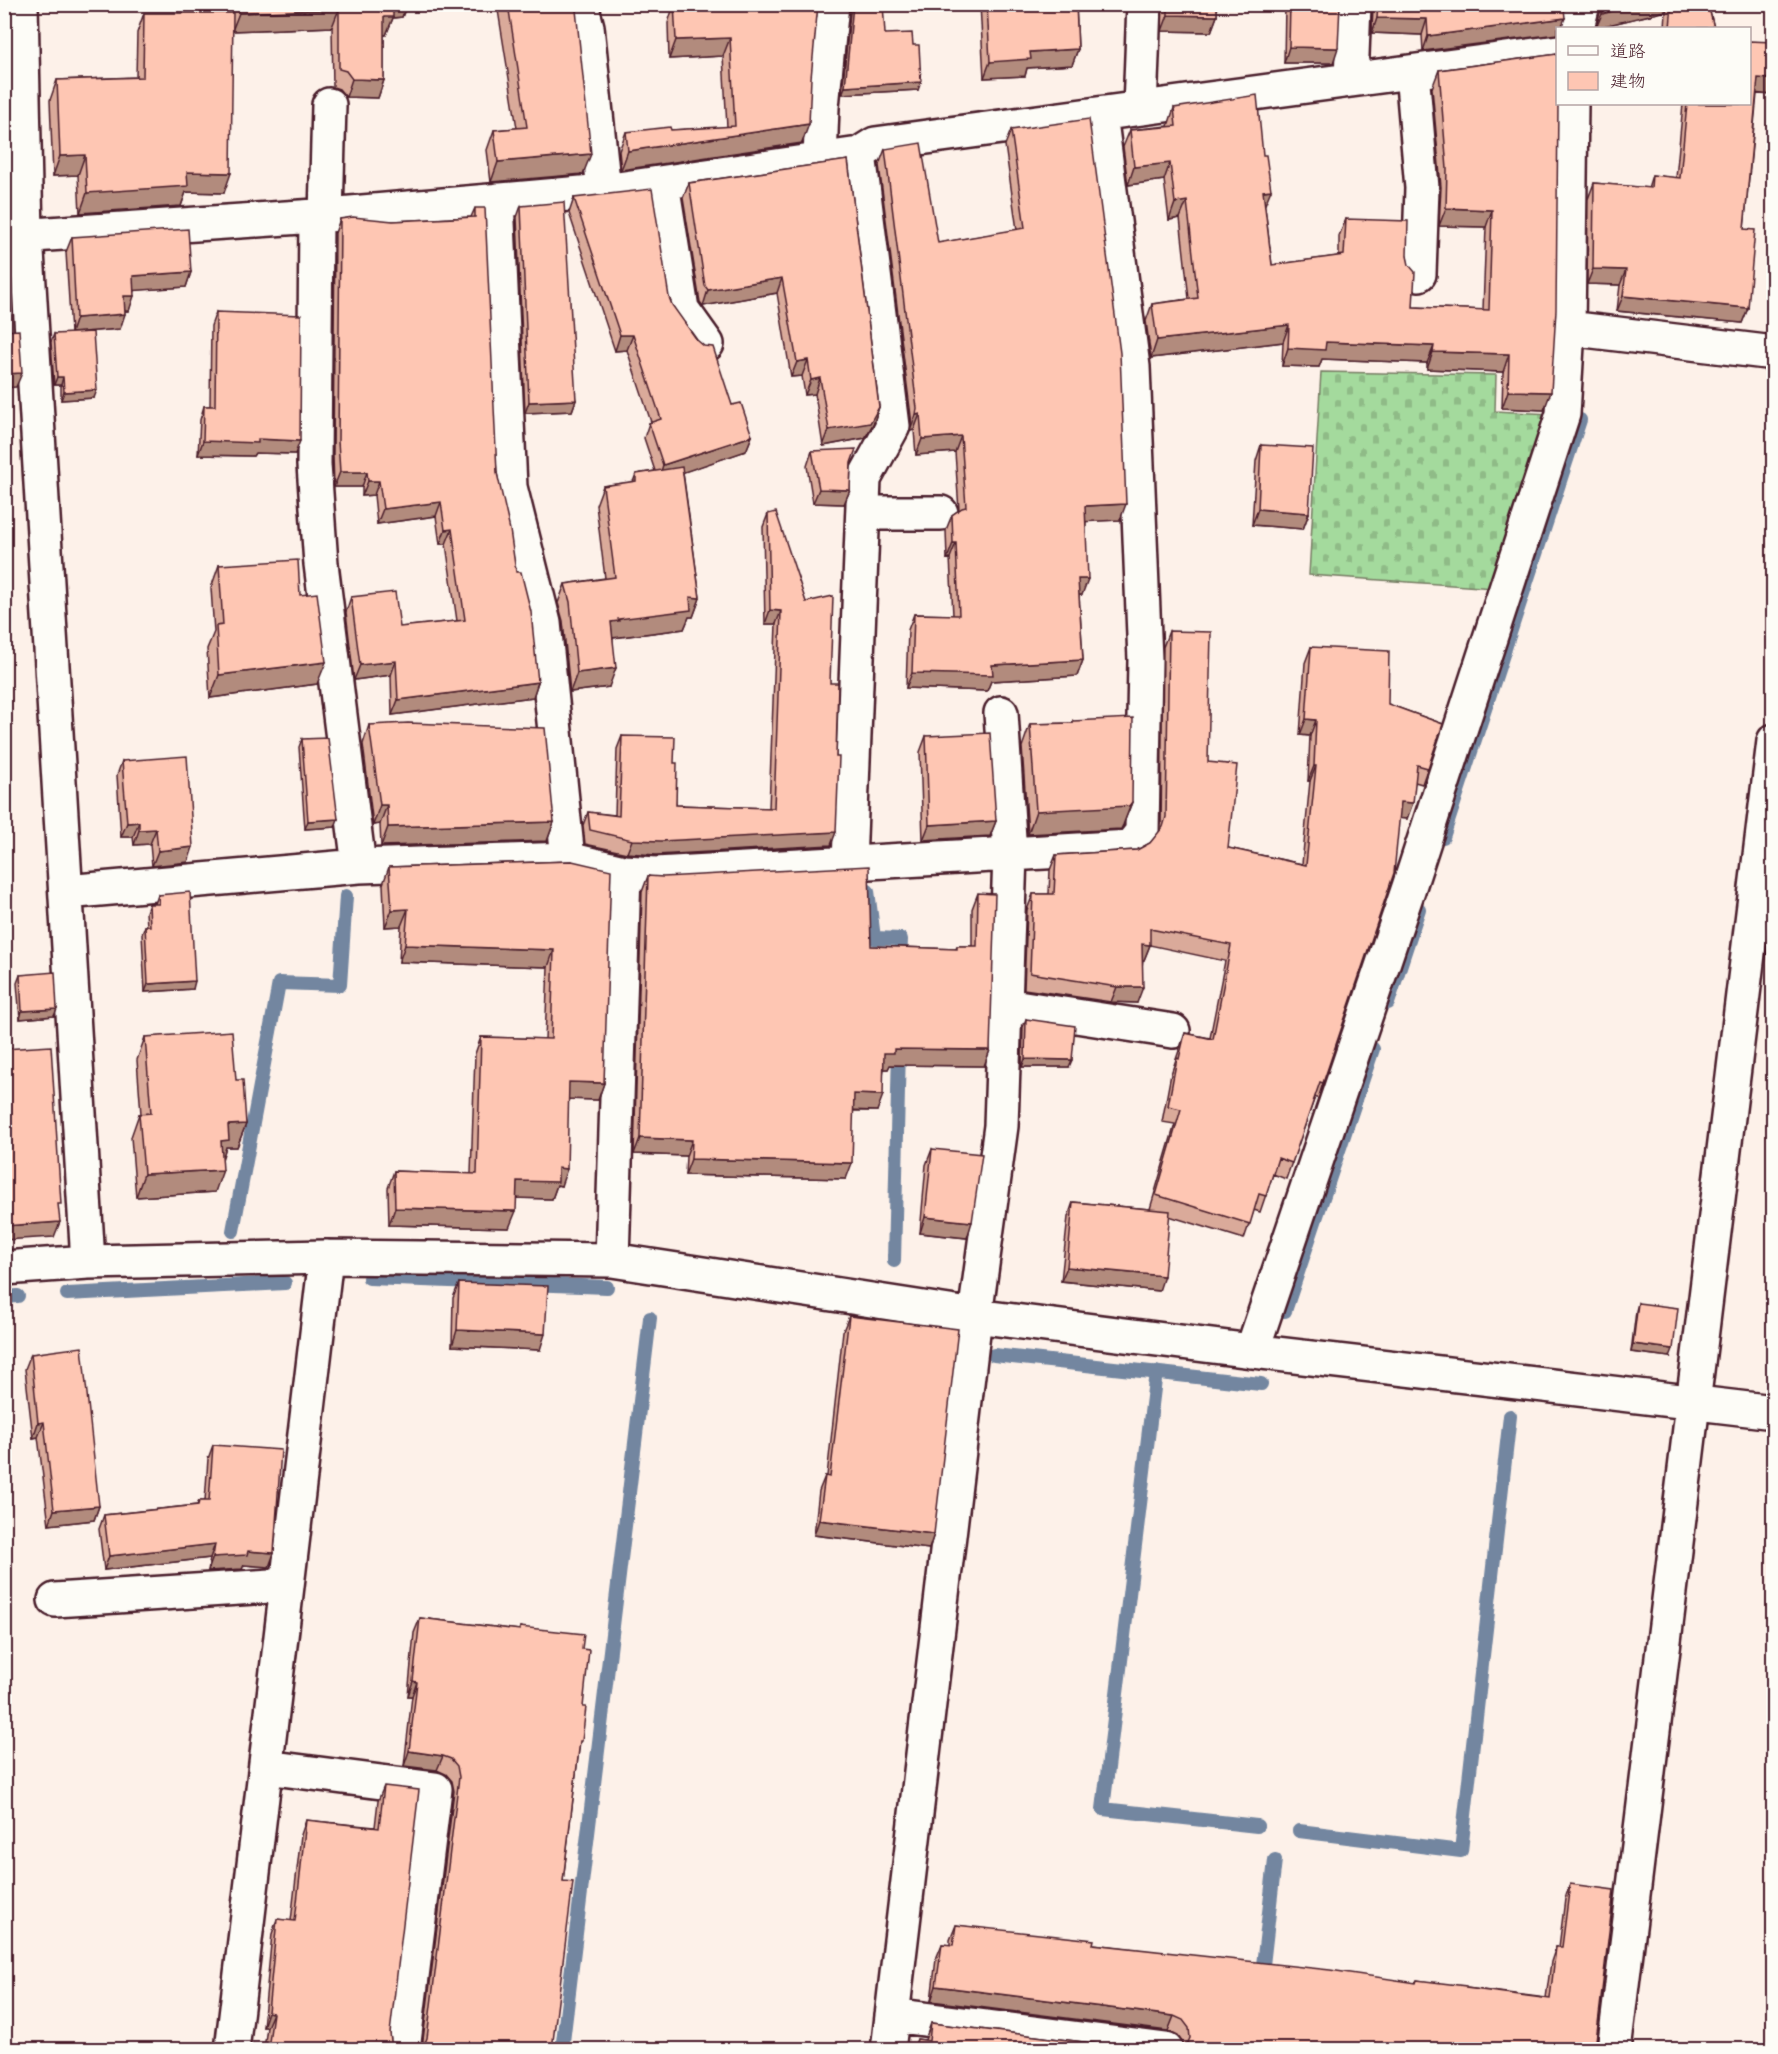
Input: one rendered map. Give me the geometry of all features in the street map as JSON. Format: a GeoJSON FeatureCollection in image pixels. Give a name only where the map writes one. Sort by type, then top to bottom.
{"type":"FeatureCollection","features":[{"type":"Feature","properties":{"kind":"street"},"geometry":{"type":"LineString","coordinates":[[21,4],[15,236],[66,892],[88,1262]]}},
{"type":"Feature","properties":{"kind":"street"},"geometry":{"type":"LineString","coordinates":[[582,4],[604,191]]}},
{"type":"Feature","properties":{"kind":"street"},"geometry":{"type":"LineString","coordinates":[[820,160],[822,107],[832,4]]}},
{"type":"Feature","properties":{"kind":"street"},"geometry":{"type":"LineString","coordinates":[[1140,108],[1144,4]]}},
{"type":"Feature","properties":{"kind":"street"},"geometry":{"type":"LineString","coordinates":[[1351,80],[1354,4]]}},
{"type":"Feature","properties":{"kind":"street"},"geometry":{"type":"LineString","coordinates":[[1577,27],[1583,4]]}},
{"type":"Feature","properties":{"kind":"street"},"geometry":{"type":"LineString","coordinates":[[15,236],[321,215],[604,191],[859,154],[875,144],[1556,52]]}},
{"type":"Feature","properties":{"kind":"street"},"geometry":{"type":"LineString","coordinates":[[1412,72],[1422,188],[1419,274]]}},
{"type":"Feature","properties":{"kind":"street"},"geometry":{"type":"LineString","coordinates":[[329,105],[321,215],[314,465],[321,564],[360,866]]}},
{"type":"Feature","properties":{"kind":"street"},"geometry":{"type":"LineString","coordinates":[[1252,1352],[1413,876],[1563,414],[1568,328],[1571,105]]}},
{"type":"Feature","properties":{"kind":"street"},"geometry":{"type":"LineString","coordinates":[[66,892],[360,866],[567,859],[624,872],[656,874],[1130,847],[1142,832],[1145,660],[1133,367],[1100,114]]}},
{"type":"Feature","properties":{"kind":"street"},"geometry":{"type":"LineString","coordinates":[[849,863],[864,479],[893,426],[859,154]]}},
{"type":"Feature","properties":{"kind":"street"},"geometry":{"type":"LineString","coordinates":[[662,183],[682,309],[706,344]]}},
{"type":"Feature","properties":{"kind":"street"},"geometry":{"type":"LineString","coordinates":[[497,200],[510,487],[544,623],[567,859]]}},
{"type":"Feature","properties":{"kind":"street"},"geometry":{"type":"LineString","coordinates":[[1568,328],[1773,353]]}},
{"type":"Feature","properties":{"kind":"street"},"geometry":{"type":"LineString","coordinates":[[862,513],[941,513]]}},
{"type":"Feature","properties":{"kind":"street"},"geometry":{"type":"LineString","coordinates":[[888,2049],[975,1316],[1001,1126],[1010,854],[1001,713]]}},
{"type":"Feature","properties":{"kind":"street"},"geometry":{"type":"LineString","coordinates":[[1614,2049],[1773,741]]}},
{"type":"Feature","properties":{"kind":"street"},"geometry":{"type":"LineString","coordinates":[[612,1260],[624,872]]}},
{"type":"Feature","properties":{"kind":"street"},"geometry":{"type":"LineString","coordinates":[[1005,1005],[1173,1030]]}},
{"type":"Feature","properties":{"kind":"street"},"geometry":{"type":"LineString","coordinates":[[4,1268],[88,1262],[326,1257],[612,1260],[975,1316],[1252,1352],[1773,1412]]}},
{"type":"Feature","properties":{"kind":"street"},"geometry":{"type":"LineString","coordinates":[[232,2049],[326,1257]]}},
{"type":"Feature","properties":{"kind":"street"},"geometry":{"type":"LineString","coordinates":[[55,1600],[287,1586]]}},
{"type":"Feature","properties":{"kind":"street"},"geometry":{"type":"LineString","coordinates":[[266,1767],[435,1789],[403,2049]]}},
{"type":"Feature","properties":{"kind":"street"},"geometry":{"type":"LineString","coordinates":[[892,2015],[1073,2044],[1166,2049]]}},
{"type":"Feature","properties":{"kind":"green space"},"geometry":{"type":"Polygon","coordinates":[[[1321,372],[1496,375],[1495,411],[1552,414],[1494,588],[1309,575],[1321,372]]]}},
{"type":"Feature","properties":{"kind":"building"},"geometry":{"type":"Polygon","coordinates":[[[238,4],[393,4],[393,17],[384,17],[384,80],[352,79],[346,71],[339,69],[339,9],[239,13],[238,4]]]}},
{"type":"Feature","properties":{"kind":"building"},"geometry":{"type":"Polygon","coordinates":[[[508,4],[574,4],[591,154],[498,162],[494,130],[527,127],[508,4]]]}},
{"type":"Feature","properties":{"kind":"building"},"geometry":{"type":"Polygon","coordinates":[[[674,4],[818,4],[809,124],[628,151],[626,132],[670,127],[671,130],[735,126],[730,38],[676,40],[674,4]]]}},
{"type":"Feature","properties":{"kind":"building"},"geometry":{"type":"Polygon","coordinates":[[[883,4],[885,34],[912,33],[913,45],[919,45],[921,82],[845,87],[853,5],[883,4]]]}},
{"type":"Feature","properties":{"kind":"building"},"geometry":{"type":"Polygon","coordinates":[[[987,4],[1076,4],[1078,49],[1030,52],[1031,59],[990,62],[987,4]]]}},
{"type":"Feature","properties":{"kind":"building"},"geometry":{"type":"Polygon","coordinates":[[[1168,4],[1217,4],[1217,16],[1168,15],[1168,4]]]}},
{"type":"Feature","properties":{"kind":"building"},"geometry":{"type":"Polygon","coordinates":[[[1290,4],[1340,4],[1338,48],[1289,47],[1290,4]]]}},
{"type":"Feature","properties":{"kind":"building"},"geometry":{"type":"Polygon","coordinates":[[[1378,4],[1565,4],[1565,18],[1428,36],[1427,19],[1377,18],[1378,4]]]}},
{"type":"Feature","properties":{"kind":"building"},"geometry":{"type":"Polygon","coordinates":[[[1604,4],[1637,4],[1602,14],[1604,4]]]}},
{"type":"Feature","properties":{"kind":"building"},"geometry":{"type":"Polygon","coordinates":[[[1672,4],[1708,4],[1714,27],[1670,27],[1672,4]]]}},
{"type":"Feature","properties":{"kind":"building"},"geometry":{"type":"Polygon","coordinates":[[[144,13],[233,13],[231,173],[187,172],[188,186],[87,193],[85,155],[60,156],[57,80],[143,77],[144,13]]]}},
{"type":"Feature","properties":{"kind":"building"},"geometry":{"type":"Polygon","coordinates":[[[1751,41],[1773,42],[1773,79],[1758,78],[1744,229],[1755,230],[1748,308],[1623,296],[1626,270],[1593,269],[1594,183],[1651,188],[1652,175],[1680,178],[1687,105],[1751,105],[1751,41]]]}},
{"type":"Feature","properties":{"kind":"building"},"geometry":{"type":"Polygon","coordinates":[[[1556,54],[1556,105],[1558,105],[1556,310],[1551,392],[1508,391],[1509,354],[1433,352],[1434,346],[1326,342],[1325,350],[1288,348],[1289,325],[1157,340],[1152,304],[1198,298],[1187,201],[1175,203],[1170,163],[1134,167],[1130,130],[1176,126],[1174,108],[1257,95],[1263,155],[1266,155],[1271,190],[1263,191],[1272,265],[1344,255],[1346,219],[1408,221],[1407,256],[1409,265],[1415,272],[1413,307],[1489,310],[1492,210],[1446,208],[1447,169],[1439,70],[1556,54]]]}},
{"type":"Feature","properties":{"kind":"building"},"geometry":{"type":"Polygon","coordinates":[[[1089,119],[1120,353],[1126,504],[1085,506],[1088,579],[1078,579],[1083,660],[992,665],[993,675],[912,673],[914,614],[959,615],[956,543],[953,543],[952,515],[966,507],[961,436],[922,439],[920,414],[916,415],[917,408],[885,149],[921,143],[938,243],[1025,228],[1011,130],[1089,119]]]}},
{"type":"Feature","properties":{"kind":"building"},"geometry":{"type":"Polygon","coordinates":[[[848,160],[879,407],[870,423],[829,430],[820,378],[811,380],[808,360],[797,362],[782,278],[708,290],[705,286],[689,183],[848,160]]]}},
{"type":"Feature","properties":{"kind":"building"},"geometry":{"type":"Polygon","coordinates":[[[652,189],[672,305],[697,340],[704,346],[713,347],[732,405],[741,403],[752,436],[663,465],[649,423],[661,419],[633,335],[620,335],[574,198],[652,189]]]}},
{"type":"Feature","properties":{"kind":"building"},"geometry":{"type":"Polygon","coordinates":[[[564,202],[576,400],[529,402],[521,206],[564,202]]]}},
{"type":"Feature","properties":{"kind":"building"},"geometry":{"type":"Polygon","coordinates":[[[475,208],[485,208],[497,473],[510,530],[516,572],[521,572],[531,612],[538,682],[398,700],[396,661],[360,665],[351,597],[395,592],[400,627],[465,620],[452,529],[445,530],[441,502],[383,509],[379,481],[368,481],[367,472],[340,472],[338,441],[340,219],[353,217],[393,221],[475,217],[475,208]]]}},
{"type":"Feature","properties":{"kind":"building"},"geometry":{"type":"Polygon","coordinates":[[[188,229],[191,272],[133,276],[134,296],[124,296],[125,314],[76,318],[72,237],[188,229]]]}},
{"type":"Feature","properties":{"kind":"building"},"geometry":{"type":"Polygon","coordinates":[[[216,312],[301,315],[300,441],[258,439],[258,443],[203,441],[204,406],[215,406],[216,312]]]}},
{"type":"Feature","properties":{"kind":"building"},"geometry":{"type":"Polygon","coordinates":[[[19,330],[22,373],[4,374],[4,331],[19,330]]]}},
{"type":"Feature","properties":{"kind":"building"},"geometry":{"type":"Polygon","coordinates":[[[93,332],[97,390],[64,392],[63,377],[57,377],[54,334],[93,332]]]}},
{"type":"Feature","properties":{"kind":"building"},"geometry":{"type":"Polygon","coordinates":[[[1261,445],[1313,448],[1309,513],[1258,509],[1261,445]]]}},
{"type":"Feature","properties":{"kind":"building"},"geometry":{"type":"Polygon","coordinates":[[[856,449],[851,463],[850,490],[819,489],[812,451],[856,449]]]}},
{"type":"Feature","properties":{"kind":"building"},"geometry":{"type":"Polygon","coordinates":[[[682,467],[700,598],[690,597],[691,610],[618,619],[619,621],[611,622],[616,668],[577,673],[570,602],[565,584],[615,577],[603,486],[636,481],[636,474],[682,467]]]}},
{"type":"Feature","properties":{"kind":"building"},"geometry":{"type":"Polygon","coordinates":[[[776,512],[806,602],[833,596],[830,683],[838,683],[836,757],[839,757],[836,832],[661,841],[632,840],[590,830],[588,812],[619,816],[622,736],[675,737],[676,805],[774,808],[781,611],[770,610],[768,514],[776,512]]]}},
{"type":"Feature","properties":{"kind":"building"},"geometry":{"type":"Polygon","coordinates":[[[298,560],[300,595],[317,593],[326,662],[219,675],[216,626],[223,625],[219,565],[298,560]]]}},
{"type":"Feature","properties":{"kind":"building"},"geometry":{"type":"Polygon","coordinates":[[[1169,631],[1211,632],[1208,762],[1237,765],[1228,848],[1306,865],[1316,766],[1314,766],[1316,720],[1306,719],[1311,647],[1389,651],[1388,704],[1443,724],[1428,768],[1417,765],[1413,803],[1401,802],[1394,873],[1323,1083],[1320,1082],[1292,1163],[1278,1158],[1266,1196],[1259,1194],[1250,1224],[1156,1195],[1181,1109],[1168,1106],[1177,1058],[1179,1059],[1185,1033],[1213,1039],[1231,945],[1150,929],[1150,945],[1142,944],[1143,987],[1117,987],[1030,973],[1033,894],[1054,894],[1056,855],[1137,850],[1150,843],[1163,827],[1166,817],[1169,631]]]}},
{"type":"Feature","properties":{"kind":"building"},"geometry":{"type":"Polygon","coordinates":[[[1133,718],[1132,802],[1129,806],[1036,811],[1030,724],[1133,718]]]}},
{"type":"Feature","properties":{"kind":"building"},"geometry":{"type":"Polygon","coordinates":[[[408,723],[545,728],[554,822],[388,827],[387,805],[380,805],[369,725],[408,723]]]}},
{"type":"Feature","properties":{"kind":"building"},"geometry":{"type":"Polygon","coordinates":[[[990,733],[996,821],[929,825],[926,736],[990,733]]]}},
{"type":"Feature","properties":{"kind":"building"},"geometry":{"type":"Polygon","coordinates":[[[328,738],[338,819],[308,821],[302,739],[328,738]]]}},
{"type":"Feature","properties":{"kind":"building"},"geometry":{"type":"Polygon","coordinates":[[[187,756],[193,847],[158,851],[156,829],[139,830],[139,822],[127,823],[122,761],[187,756]]]}},
{"type":"Feature","properties":{"kind":"building"},"geometry":{"type":"Polygon","coordinates":[[[572,861],[611,870],[604,1083],[569,1082],[567,1169],[558,1168],[558,1182],[517,1181],[516,1211],[395,1208],[394,1171],[477,1174],[481,1037],[551,1039],[554,950],[405,945],[408,909],[392,910],[389,867],[572,861]]]}},
{"type":"Feature","properties":{"kind":"building"},"geometry":{"type":"Polygon","coordinates":[[[869,866],[871,946],[957,949],[957,946],[977,946],[978,893],[995,894],[990,1050],[894,1049],[894,1053],[884,1053],[883,1095],[854,1094],[852,1163],[691,1159],[692,1140],[640,1138],[648,876],[869,866]]]}},
{"type":"Feature","properties":{"kind":"building"},"geometry":{"type":"Polygon","coordinates":[[[190,892],[195,981],[148,984],[145,926],[150,926],[149,904],[159,904],[158,895],[190,892]]]}},
{"type":"Feature","properties":{"kind":"building"},"geometry":{"type":"Polygon","coordinates":[[[55,972],[57,1009],[22,1011],[20,975],[55,972]]]}},
{"type":"Feature","properties":{"kind":"building"},"geometry":{"type":"Polygon","coordinates":[[[1026,1019],[1075,1026],[1072,1060],[1025,1059],[1026,1019]]]}},
{"type":"Feature","properties":{"kind":"building"},"geometry":{"type":"Polygon","coordinates":[[[232,1031],[236,1080],[243,1080],[246,1124],[228,1125],[229,1140],[221,1141],[223,1170],[144,1174],[139,1114],[151,1113],[145,1037],[232,1031]]]}},
{"type":"Feature","properties":{"kind":"building"},"geometry":{"type":"Polygon","coordinates":[[[51,1046],[61,1204],[58,1204],[60,1222],[4,1226],[4,1049],[51,1046]]]}},
{"type":"Feature","properties":{"kind":"building"},"geometry":{"type":"Polygon","coordinates":[[[932,1149],[982,1154],[972,1222],[925,1217],[932,1149]]]}},
{"type":"Feature","properties":{"kind":"building"},"geometry":{"type":"Polygon","coordinates":[[[1073,1202],[1170,1211],[1164,1276],[1067,1267],[1073,1202]]]}},
{"type":"Feature","properties":{"kind":"building"},"geometry":{"type":"Polygon","coordinates":[[[459,1283],[548,1286],[545,1334],[457,1330],[459,1283]]]}},
{"type":"Feature","properties":{"kind":"building"},"geometry":{"type":"Polygon","coordinates":[[[1638,1303],[1678,1308],[1673,1349],[1633,1344],[1638,1303]]]}},
{"type":"Feature","properties":{"kind":"building"},"geometry":{"type":"Polygon","coordinates":[[[849,1316],[958,1329],[934,1534],[819,1520],[825,1476],[830,1477],[849,1316]]]}},
{"type":"Feature","properties":{"kind":"building"},"geometry":{"type":"Polygon","coordinates":[[[82,1347],[99,1506],[54,1510],[44,1422],[38,1423],[31,1354],[82,1347]]]}},
{"type":"Feature","properties":{"kind":"building"},"geometry":{"type":"Polygon","coordinates":[[[213,1445],[281,1450],[274,1553],[248,1551],[247,1555],[213,1557],[215,1544],[109,1556],[104,1515],[198,1505],[199,1501],[209,1501],[213,1445]]]}},
{"type":"Feature","properties":{"kind":"building"},"geometry":{"type":"Polygon","coordinates":[[[420,1618],[520,1630],[520,1627],[584,1634],[582,1649],[589,1650],[583,1707],[586,1707],[563,1881],[573,1882],[552,2049],[419,2049],[423,2047],[427,2038],[459,1777],[457,1766],[451,1759],[409,1751],[417,1682],[413,1681],[420,1618]]]}},
{"type":"Feature","properties":{"kind":"building"},"geometry":{"type":"Polygon","coordinates":[[[384,1786],[419,1790],[390,2033],[391,2042],[396,2049],[268,2049],[273,2013],[268,2012],[277,1919],[295,1921],[306,1820],[379,1828],[384,1786]]]}},
{"type":"Feature","properties":{"kind":"building"},"geometry":{"type":"Polygon","coordinates":[[[1570,1884],[1614,1890],[1595,2049],[1182,2049],[1186,2047],[1190,2038],[1189,2028],[1183,2020],[1174,2016],[936,1986],[942,1944],[953,1945],[956,1925],[1094,1940],[1093,1944],[1330,1970],[1416,1983],[1417,1980],[1466,1986],[1466,1988],[1550,1999],[1556,1947],[1562,1947],[1570,1884]]]}},
{"type":"Feature","properties":{"kind":"building"},"geometry":{"type":"Polygon","coordinates":[[[931,2023],[1140,2049],[915,2049],[917,2039],[929,2041],[931,2023]]]}},
{"type":"Feature","properties":{"kind":"waterway"},"geometry":{"type":"LineString","coordinates":[[1443,837],[1580,420]]}},
{"type":"Feature","properties":{"kind":"waterway"},"geometry":{"type":"LineString","coordinates":[[868,891],[874,938],[901,939],[900,966]]}},
{"type":"Feature","properties":{"kind":"waterway"},"geometry":{"type":"LineString","coordinates":[[233,1231],[279,983],[340,985],[346,896]]}},
{"type":"Feature","properties":{"kind":"waterway"},"geometry":{"type":"LineString","coordinates":[[1388,1003],[1419,909]]}},
{"type":"Feature","properties":{"kind":"waterway"},"geometry":{"type":"LineString","coordinates":[[894,1261],[899,1048]]}},
{"type":"Feature","properties":{"kind":"waterway"},"geometry":{"type":"LineString","coordinates":[[1285,1311],[1373,1049]]}},
{"type":"Feature","properties":{"kind":"waterway"},"geometry":{"type":"LineString","coordinates":[[369,1278],[607,1287]]}},
{"type":"Feature","properties":{"kind":"waterway"},"geometry":{"type":"LineString","coordinates":[[67,1294],[285,1283]]}},
{"type":"Feature","properties":{"kind":"waterway"},"geometry":{"type":"LineString","coordinates":[[4,1297],[18,1296]]}},
{"type":"Feature","properties":{"kind":"waterway"},"geometry":{"type":"LineString","coordinates":[[562,2050],[650,1318]]}},
{"type":"Feature","properties":{"kind":"waterway"},"geometry":{"type":"LineString","coordinates":[[994,1355],[1261,1384]]}},
{"type":"Feature","properties":{"kind":"waterway"},"geometry":{"type":"LineString","coordinates":[[1156,1372],[1103,1809],[1257,1826]]}},
{"type":"Feature","properties":{"kind":"waterway"},"geometry":{"type":"LineString","coordinates":[[1299,1831],[1461,1851],[1510,1416]]}},
{"type":"Feature","properties":{"kind":"waterway"},"geometry":{"type":"LineString","coordinates":[[1263,1965],[1275,1860]]}}]}
